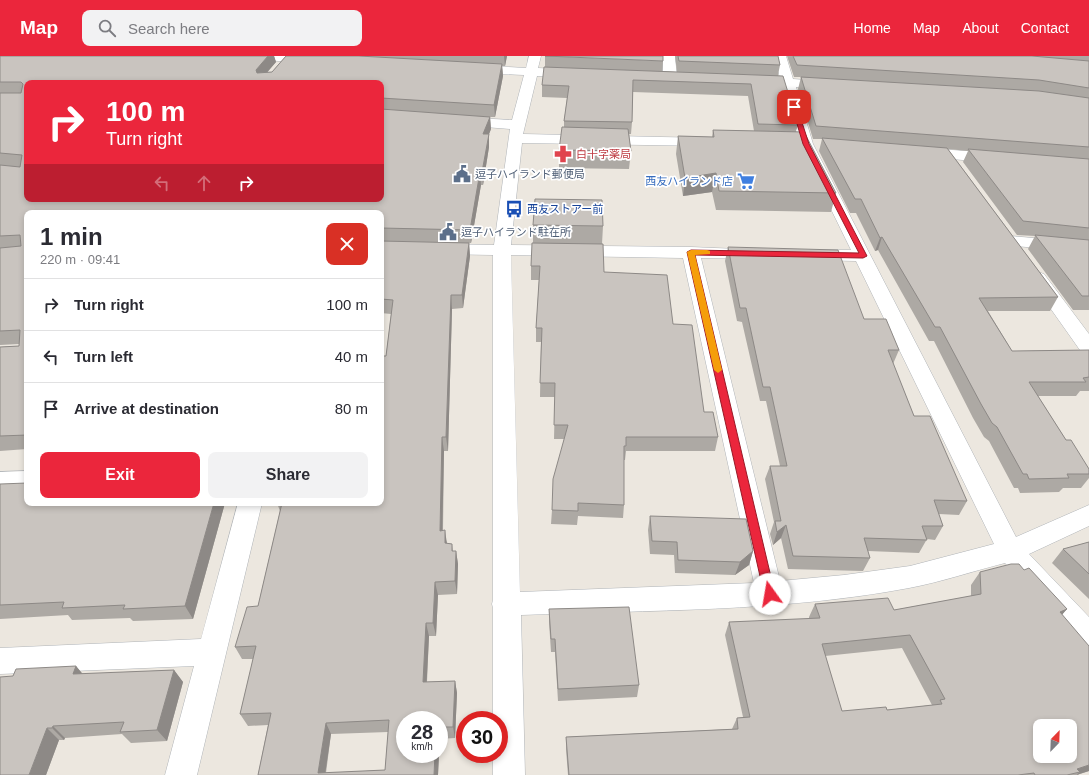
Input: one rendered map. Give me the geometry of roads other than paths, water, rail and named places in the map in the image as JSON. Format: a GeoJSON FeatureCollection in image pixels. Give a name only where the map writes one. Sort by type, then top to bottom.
{"type":"FeatureCollection","features":[{"type":"Feature","properties":{"kind":"street"},"geometry":{"type":"LineString","coordinates":[[260,56],[325,60]]}},
{"type":"Feature","properties":{"kind":"street"},"geometry":{"type":"LineString","coordinates":[[669,56],[670,78]]}},
{"type":"Feature","properties":{"kind":"street"},"geometry":{"type":"LineString","coordinates":[[780,56],[806,144],[1010,551],[1089,636]]}},
{"type":"Feature","properties":{"kind":"street"},"geometry":{"type":"LineString","coordinates":[[280,68],[288,58]]}},
{"type":"Feature","properties":{"kind":"street"},"geometry":{"type":"LineString","coordinates":[[461,68],[533,64],[587,75]]}},
{"type":"Feature","properties":{"kind":"street"},"geometry":{"type":"LineString","coordinates":[[509,775],[502,249],[516,131],[533,64]]}},
{"type":"Feature","properties":{"kind":"street"},"geometry":{"type":"LineString","coordinates":[[654,77],[685,78]]}},
{"type":"Feature","properties":{"kind":"street"},"geometry":{"type":"LineString","coordinates":[[740,80],[845,86]]}},
{"type":"Feature","properties":{"kind":"street"},"geometry":{"type":"LineString","coordinates":[[450,120],[516,131],[719,142]]}},
{"type":"Feature","properties":{"kind":"street"},"geometry":{"type":"LineString","coordinates":[[908,152],[1011,159]]}},
{"type":"Feature","properties":{"kind":"street"},"geometry":{"type":"LineString","coordinates":[[947,154],[961,173]]}},
{"type":"Feature","properties":{"kind":"street"},"geometry":{"type":"LineString","coordinates":[[1089,248],[1007,235],[1089,348]]}},
{"type":"Feature","properties":{"kind":"street"},"geometry":{"type":"LineString","coordinates":[[384,248],[769,254]]}},
{"type":"Feature","properties":{"kind":"street"},"geometry":{"type":"LineString","coordinates":[[691,252],[770,594]]}},
{"type":"Feature","properties":{"kind":"street"},"geometry":{"type":"LineString","coordinates":[[793,254],[863,256]]}},
{"type":"Feature","properties":{"kind":"street"},"geometry":{"type":"LineString","coordinates":[[0,481],[24,480]]}},
{"type":"Feature","properties":{"kind":"street"},"geometry":{"type":"LineString","coordinates":[[181,775],[249,506]]}},
{"type":"Feature","properties":{"kind":"street"},"geometry":{"type":"LineString","coordinates":[[506,604],[770,594],[844,587],[910,577],[1010,551],[1089,515]]}},
{"type":"Feature","properties":{"kind":"street"},"geometry":{"type":"LineString","coordinates":[[0,661],[211,652]]}},
{"type":"Feature","properties":{"kind":"place","name":"白十字薬局"},"geometry":{"type":"Point","coordinates":[563,154]}},
{"type":"Feature","properties":{"kind":"place","name":"逗子ハイランド郵便局"},"geometry":{"type":"Point","coordinates":[462,174]}},
{"type":"Feature","properties":{"kind":"place","name":"西友ハイランド店"},"geometry":{"type":"Point","coordinates":[746,181]}},
{"type":"Feature","properties":{"kind":"place","name":"西友ストアー前"},"geometry":{"type":"Point","coordinates":[514,209]}},
{"type":"Feature","properties":{"kind":"place","name":"逗子ハイランド駐在所"},"geometry":{"type":"Point","coordinates":[448,232]}}]}
